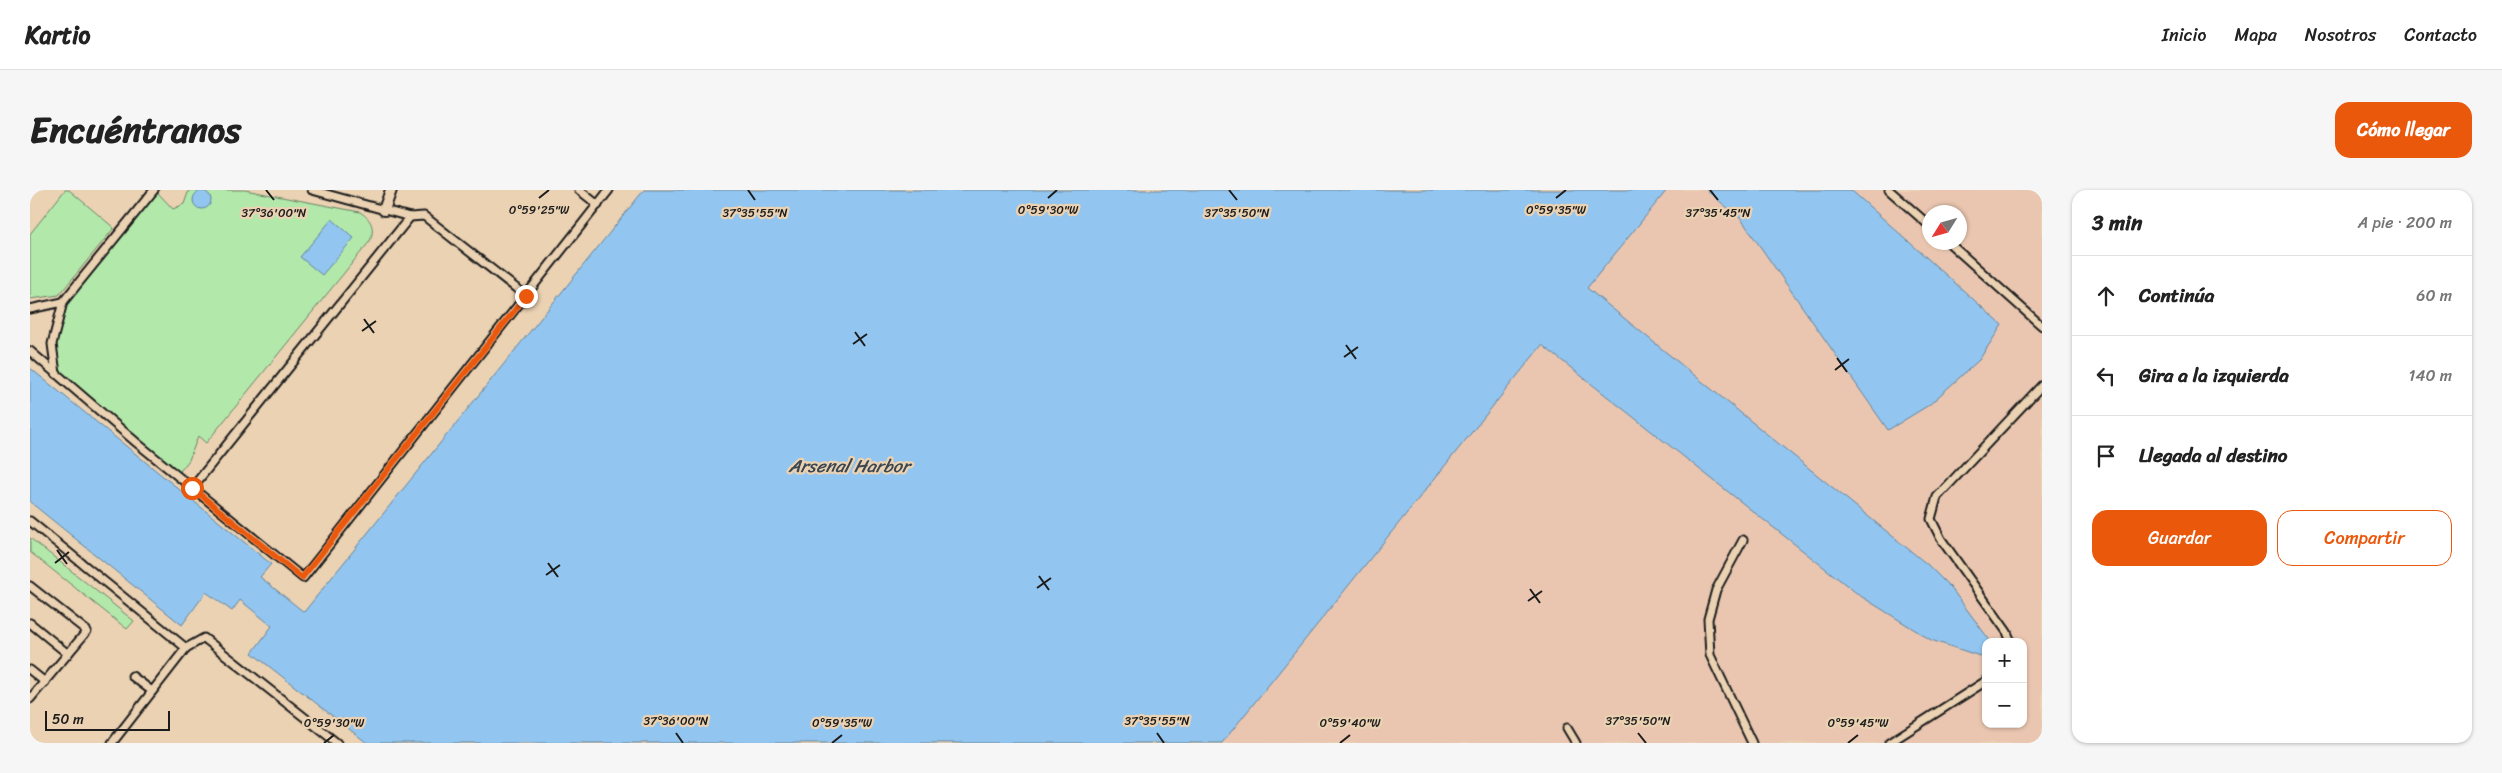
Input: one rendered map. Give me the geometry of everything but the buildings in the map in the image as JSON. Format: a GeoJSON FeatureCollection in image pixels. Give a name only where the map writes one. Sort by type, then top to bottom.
{"type":"FeatureCollection","features":[{"type":"Feature","properties":{"kind":"street"},"geometry":{"type":"LineString","coordinates":[[384,210],[391,190]]}},
{"type":"Feature","properties":{"kind":"lane"},"geometry":{"type":"LineString","coordinates":[[56,374],[52,344],[63,302],[154,190]]}},
{"type":"Feature","properties":{"kind":"lane"},"geometry":{"type":"LineString","coordinates":[[312,190],[410,217],[424,216],[526,296]]}},
{"type":"Feature","properties":{"kind":"lane"},"geometry":{"type":"LineString","coordinates":[[579,190],[598,205]]}},
{"type":"Feature","properties":{"kind":"lane"},"geometry":{"type":"LineString","coordinates":[[30,351],[302,578],[609,190]]}},
{"type":"Feature","properties":{"kind":"lane"},"geometry":{"type":"LineString","coordinates":[[1889,190],[1922,219]]}},
{"type":"Feature","properties":{"kind":"lane"},"geometry":{"type":"LineString","coordinates":[[192,488],[410,217]]}},
{"type":"Feature","properties":{"kind":"lane"},"geometry":{"type":"LineString","coordinates":[[1957,250],[2042,326]]}},
{"type":"Feature","properties":{"kind":"lane"},"geometry":{"type":"LineString","coordinates":[[30,309],[63,302]]}},
{"type":"Feature","properties":{"kind":"lane"},"geometry":{"type":"LineString","coordinates":[[2009,638],[1940,538],[1931,520],[1937,497],[2042,385]]}},
{"type":"Feature","properties":{"kind":"lane"},"geometry":{"type":"LineString","coordinates":[[30,521],[186,648]]}},
{"type":"Feature","properties":{"kind":"lane"},"geometry":{"type":"LineString","coordinates":[[1743,540],[1716,590],[1708,619],[1710,655],[1752,743]]}},
{"type":"Feature","properties":{"kind":"lane"},"geometry":{"type":"LineString","coordinates":[[30,586],[86,631],[30,699]]}},
{"type":"Feature","properties":{"kind":"lane"},"geometry":{"type":"LineString","coordinates":[[30,624],[68,654]]}},
{"type":"Feature","properties":{"kind":"lane"},"geometry":{"type":"LineString","coordinates":[[112,743],[186,648],[204,638],[337,743]]}},
{"type":"Feature","properties":{"kind":"lane"},"geometry":{"type":"LineString","coordinates":[[30,670],[44,682]]}},
{"type":"Feature","properties":{"kind":"lane"},"geometry":{"type":"LineString","coordinates":[[132,676],[152,691]]}},
{"type":"Feature","properties":{"kind":"lane"},"geometry":{"type":"LineString","coordinates":[[1889,743],[1983,683]]}},
{"type":"Feature","properties":{"kind":"lane"},"geometry":{"type":"LineString","coordinates":[[1567,728],[1576,743]]}},
{"type":"Feature","properties":{"kind":"shaded area"},"geometry":{"type":"Polygon","coordinates":[[[1667,190],[1706,190],[1741,219],[1765,190],[2042,190],[2042,743],[1222,743],[1542,345],[1570,367],[1587,288],[1667,190]]]}},
{"type":"Feature","properties":{"kind":"green space"},"geometry":{"type":"Polygon","coordinates":[[[65,190],[69,190],[114,228],[59,295],[30,299],[30,234],[65,190]]]}},
{"type":"Feature","properties":{"kind":"green space"},"geometry":{"type":"Polygon","coordinates":[[[155,190],[173,209],[184,204],[189,190],[245,190],[360,212],[370,221],[372,228],[370,241],[206,443],[198,436],[189,460],[177,475],[56,374],[52,344],[63,302],[155,190]]]}},
{"type":"Feature","properties":{"kind":"green space"},"geometry":{"type":"Polygon","coordinates":[[[30,538],[134,621],[127,629],[30,552],[30,538]]]}},
{"type":"Feature","properties":{"kind":"water","name":"Arsenal Harbor"},"geometry":{"type":"Polygon","coordinates":[[[644,190],[1667,190],[1587,288],[1928,565],[1951,588],[1988,638],[1982,638],[1982,657],[1931,640],[1859,595],[1542,345],[1222,743],[367,743],[252,653],[272,626],[240,600],[232,611],[206,592],[182,625],[30,502],[30,368],[271,564],[260,577],[304,612],[644,190]]]}},
{"type":"Feature","properties":{"kind":"water"},"geometry":{"type":"Polygon","coordinates":[[[1706,190],[1851,190],[2002,325],[1979,360],[1929,405],[1888,430],[1741,219],[1706,190]]]}},
{"type":"Feature","properties":{"kind":"water"},"geometry":{"type":"Polygon","coordinates":[[[198,191],[206,191],[211,196],[209,207],[198,209],[193,204],[193,196],[198,191]]]}},
{"type":"Feature","properties":{"kind":"water"},"geometry":{"type":"Polygon","coordinates":[[[332,219],[354,238],[322,275],[300,257],[332,219]]]}},
{"type":"Feature","properties":{"kind":"route"},"geometry":{"type":"LineString","coordinates":[[192,488],[302,578],[526,296]]}}]}
